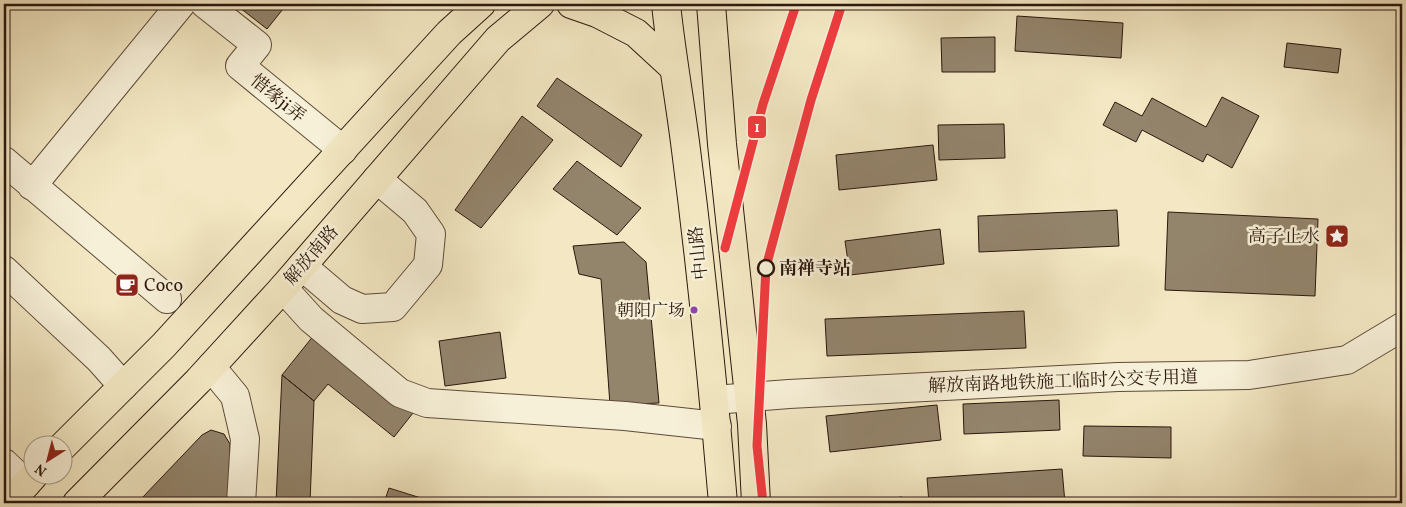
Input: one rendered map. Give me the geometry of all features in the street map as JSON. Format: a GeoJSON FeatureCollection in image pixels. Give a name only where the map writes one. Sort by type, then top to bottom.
{"type":"FeatureCollection","features":[{"type":"Feature","properties":{"kind":"main road"},"geometry":{"type":"LineString","coordinates":[[72,437],[164,345],[449,33],[481,4]]}},
{"type":"Feature","properties":{"kind":"main road","name":"解放南路"},"geometry":{"type":"LineString","coordinates":[[77,503],[211,367],[283,288],[498,39],[540,4]]}},
{"type":"Feature","properties":{"kind":"main road"},"geometry":{"type":"LineString","coordinates":[[571,4],[597,13],[636,33],[674,68]]}},
{"type":"Feature","properties":{"kind":"main road","name":"中山路"},"geometry":{"type":"LineString","coordinates":[[666,4],[686,148],[714,400],[723,503]]}},
{"type":"Feature","properties":{"kind":"main road","name":"中山路"},"geometry":{"type":"LineString","coordinates":[[711,4],[722,144],[752,424],[756,503]]}},
{"type":"Feature","properties":{"kind":"street"},"geometry":{"type":"LineString","coordinates":[[32,186],[181,4]]}},
{"type":"Feature","properties":{"kind":"street","name":"惜缘ji弄"},"geometry":{"type":"LineString","coordinates":[[205,4],[258,45],[240,66],[343,150]]}},
{"type":"Feature","properties":{"kind":"street"},"geometry":{"type":"LineString","coordinates":[[4,161],[167,299]]}},
{"type":"Feature","properties":{"kind":"street"},"geometry":{"type":"LineString","coordinates":[[302,266],[342,300],[362,309],[392,307],[428,266],[431,234],[415,212],[377,179]]}},
{"type":"Feature","properties":{"kind":"street"},"geometry":{"type":"LineString","coordinates":[[4,270],[99,359],[123,386]]}},
{"type":"Feature","properties":{"kind":"street"},"geometry":{"type":"LineString","coordinates":[[283,288],[311,319],[400,393],[427,403],[625,416],[716,426]]}},
{"type":"Feature","properties":{"kind":"street","name":"解放南路地铁施工临时公交专用道"},"geometry":{"type":"LineString","coordinates":[[714,400],[789,394],[1118,377],[1249,375],[1346,360],[1402,327]]}},
{"type":"Feature","properties":{"kind":"street"},"geometry":{"type":"LineString","coordinates":[[211,367],[235,396],[245,439],[241,503]]}},
{"type":"Feature","properties":{"kind":"street"},"geometry":{"type":"LineString","coordinates":[[4,463],[23,487]]}},
{"type":"Feature","properties":{"kind":"building"},"geometry":{"type":"Polygon","coordinates":[[[235,4],[287,4],[267,29],[235,4]]]}},
{"type":"Feature","properties":{"kind":"building"},"geometry":{"type":"Polygon","coordinates":[[[1017,16],[1123,23],[1121,58],[1015,51],[1017,16]]]}},
{"type":"Feature","properties":{"kind":"building"},"geometry":{"type":"Polygon","coordinates":[[[995,37],[995,72],[942,72],[941,38],[995,37]]]}},
{"type":"Feature","properties":{"kind":"building"},"geometry":{"type":"Polygon","coordinates":[[[1287,43],[1341,49],[1338,73],[1284,67],[1287,43]]]}},
{"type":"Feature","properties":{"kind":"building"},"geometry":{"type":"Polygon","coordinates":[[[557,78],[642,135],[621,167],[537,106],[557,78]]]}},
{"type":"Feature","properties":{"kind":"building"},"geometry":{"type":"Polygon","coordinates":[[[1222,97],[1259,116],[1232,168],[1207,154],[1203,162],[1142,130],[1136,142],[1103,125],[1115,102],[1142,116],[1152,98],[1206,127],[1222,97]]]}},
{"type":"Feature","properties":{"kind":"building"},"geometry":{"type":"Polygon","coordinates":[[[522,116],[553,140],[481,228],[455,210],[522,116]]]}},
{"type":"Feature","properties":{"kind":"building"},"geometry":{"type":"Polygon","coordinates":[[[1004,124],[1005,158],[939,160],[938,125],[1004,124]]]}},
{"type":"Feature","properties":{"kind":"building"},"geometry":{"type":"Polygon","coordinates":[[[933,145],[937,180],[839,190],[836,155],[933,145]]]}},
{"type":"Feature","properties":{"kind":"building"},"geometry":{"type":"Polygon","coordinates":[[[577,161],[641,208],[617,235],[553,189],[577,161]]]}},
{"type":"Feature","properties":{"kind":"building"},"geometry":{"type":"Polygon","coordinates":[[[1117,210],[1119,246],[979,252],[978,216],[1117,210]]]}},
{"type":"Feature","properties":{"kind":"building"},"geometry":{"type":"Polygon","coordinates":[[[1168,212],[1318,219],[1315,296],[1165,290],[1168,212]]]}},
{"type":"Feature","properties":{"kind":"building"},"geometry":{"type":"Polygon","coordinates":[[[940,229],[944,264],[850,275],[845,241],[940,229]]]}},
{"type":"Feature","properties":{"kind":"building"},"geometry":{"type":"Polygon","coordinates":[[[624,242],[646,262],[659,403],[610,405],[601,279],[579,274],[573,246],[624,242]]]}},
{"type":"Feature","properties":{"kind":"building"},"geometry":{"type":"Polygon","coordinates":[[[1024,311],[1026,348],[827,356],[825,319],[1024,311]]]}},
{"type":"Feature","properties":{"kind":"building"},"geometry":{"type":"Polygon","coordinates":[[[500,332],[506,378],[445,386],[439,341],[500,332]]]}},
{"type":"Feature","properties":{"kind":"building"},"geometry":{"type":"Polygon","coordinates":[[[314,335],[413,413],[394,437],[328,384],[314,401],[282,375],[314,335]]]}},
{"type":"Feature","properties":{"kind":"building"},"geometry":{"type":"Polygon","coordinates":[[[282,375],[314,401],[310,503],[276,503],[282,375]]]}},
{"type":"Feature","properties":{"kind":"building"},"geometry":{"type":"Polygon","coordinates":[[[1059,400],[1060,430],[964,434],[963,404],[1059,400]]]}},
{"type":"Feature","properties":{"kind":"building"},"geometry":{"type":"Polygon","coordinates":[[[937,405],[941,440],[830,452],[826,416],[937,405]]]}},
{"type":"Feature","properties":{"kind":"building"},"geometry":{"type":"Polygon","coordinates":[[[1084,426],[1171,427],[1171,458],[1083,456],[1084,426]]]}},
{"type":"Feature","properties":{"kind":"building"},"geometry":{"type":"Polygon","coordinates":[[[211,430],[224,434],[230,444],[228,503],[146,503],[141,499],[202,435],[211,430]]]}},
{"type":"Feature","properties":{"kind":"building"},"geometry":{"type":"Polygon","coordinates":[[[1062,469],[1065,503],[929,503],[927,478],[1062,469]]]}},
{"type":"Feature","properties":{"kind":"building"},"geometry":{"type":"Polygon","coordinates":[[[389,488],[437,503],[384,503],[389,488]]]}},
{"type":"Feature","properties":{"kind":"building"},"geometry":{"type":"Polygon","coordinates":[[[902,497],[902,503],[849,503],[902,497]]]}},
{"type":"Feature","properties":{"kind":"transit line","name":"1"},"geometry":{"type":"LineString","coordinates":[[763,503],[757,446],[766,267],[811,100],[842,4]]}},
{"type":"Feature","properties":{"kind":"transit line","name":"1"},"geometry":{"type":"LineString","coordinates":[[725,248],[763,104],[795,8]]}},
{"type":"Feature","properties":{"kind":"place","name":"高子止水"},"geometry":{"type":"Point","coordinates":[1337,236]}},
{"type":"Feature","properties":{"kind":"place","name":"南禅寺站"},"geometry":{"type":"Point","coordinates":[766,268]}},
{"type":"Feature","properties":{"kind":"place","name":"Coco"},"geometry":{"type":"Point","coordinates":[127,285]}},
{"type":"Feature","properties":{"kind":"place","name":"朝阳广场"},"geometry":{"type":"Point","coordinates":[694,310]}}]}
